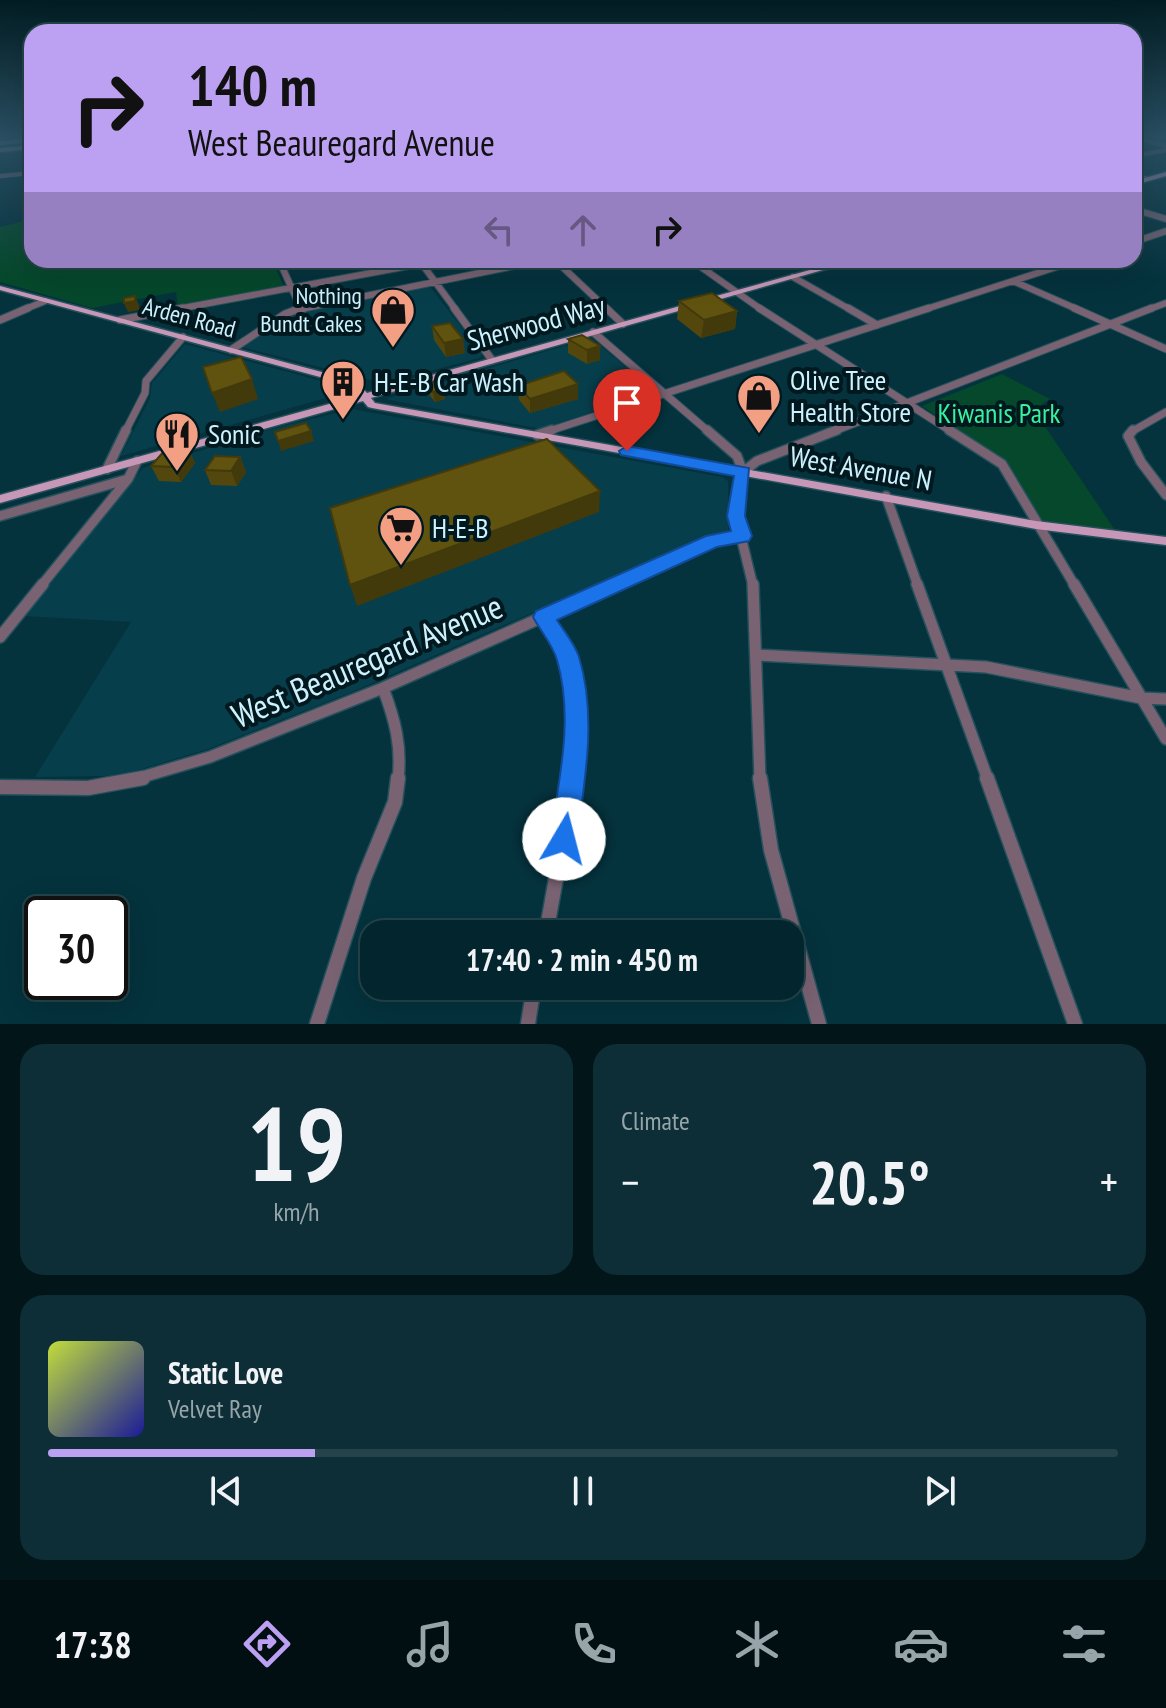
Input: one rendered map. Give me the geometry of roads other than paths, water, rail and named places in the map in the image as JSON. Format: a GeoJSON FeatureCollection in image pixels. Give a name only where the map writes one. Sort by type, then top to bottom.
{"type":"FeatureCollection","features":[{"type":"Feature","properties":{"kind":"main road","name":"Sherwood Way"},"geometry":{"type":"LineString","coordinates":[[0,499],[816,268]]}},
{"type":"Feature","properties":{"kind":"main road","name":"Arden Road"},"geometry":{"type":"LineString","coordinates":[[0,288],[345,381],[363,396]]}},
{"type":"Feature","properties":{"kind":"main road","name":"West Avenue N"},"geometry":{"type":"LineString","coordinates":[[363,396],[372,405],[537,435],[1036,525],[1166,541]]}},
{"type":"Feature","properties":{"kind":"street"},"geometry":{"type":"LineString","coordinates":[[1142,212],[1166,219]]}},
{"type":"Feature","properties":{"kind":"street"},"geometry":{"type":"LineString","coordinates":[[1142,239],[1166,231]]}},
{"type":"Feature","properties":{"kind":"street"},"geometry":{"type":"LineString","coordinates":[[283,268],[301,309]]}},
{"type":"Feature","properties":{"kind":"street"},"geometry":{"type":"LineString","coordinates":[[120,320],[391,268]]}},
{"type":"Feature","properties":{"kind":"street"},"geometry":{"type":"LineString","coordinates":[[424,268],[492,360]]}},
{"type":"Feature","properties":{"kind":"street"},"geometry":{"type":"LineString","coordinates":[[231,350],[285,314],[301,309],[504,268]]}},
{"type":"Feature","properties":{"kind":"street"},"geometry":{"type":"LineString","coordinates":[[564,268],[623,324]]}},
{"type":"Feature","properties":{"kind":"street"},"geometry":{"type":"LineString","coordinates":[[702,268],[735,293],[1002,464],[1022,492],[1036,525],[1166,739]]}},
{"type":"Feature","properties":{"kind":"street"},"geometry":{"type":"LineString","coordinates":[[537,435],[1053,268]]}},
{"type":"Feature","properties":{"kind":"street"},"geometry":{"type":"LineString","coordinates":[[793,277],[877,325]]}},
{"type":"Feature","properties":{"kind":"street"},"geometry":{"type":"LineString","coordinates":[[1013,281],[1166,349]]}},
{"type":"Feature","properties":{"kind":"street"},"geometry":{"type":"LineString","coordinates":[[0,320],[45,301]]}},
{"type":"Feature","properties":{"kind":"street"},"geometry":{"type":"LineString","coordinates":[[743,472],[757,461],[1166,303]]}},
{"type":"Feature","properties":{"kind":"street"},"geometry":{"type":"LineString","coordinates":[[593,332],[737,456],[743,472],[736,516],[753,578],[761,796],[771,850],[819,1024]]}},
{"type":"Feature","properties":{"kind":"street"},"geometry":{"type":"LineString","coordinates":[[107,469],[145,393],[146,381],[183,337]]}},
{"type":"Feature","properties":{"kind":"street"},"geometry":{"type":"LineString","coordinates":[[1166,412],[1136,427],[1128,436],[1141,462],[1166,495]]}},
{"type":"Feature","properties":{"kind":"street"},"geometry":{"type":"LineString","coordinates":[[0,637],[128,479],[137,461]]}},
{"type":"Feature","properties":{"kind":"street"},"geometry":{"type":"LineString","coordinates":[[0,516],[128,479]]}},
{"type":"Feature","properties":{"kind":"street"},"geometry":{"type":"LineString","coordinates":[[886,496],[1075,1024]]}},
{"type":"Feature","properties":{"kind":"street","name":"West Beauregard Avenue"},"geometry":{"type":"LineString","coordinates":[[0,787],[88,788],[143,778],[210,757],[383,688],[713,541],[742,536]]}},
{"type":"Feature","properties":{"kind":"street"},"geometry":{"type":"LineString","coordinates":[[543,617],[568,656],[575,696],[577,748],[560,869],[549,920]]}},
{"type":"Feature","properties":{"kind":"street"},"geometry":{"type":"LineString","coordinates":[[757,655],[944,662],[986,667],[1141,698],[1166,699]]}},
{"type":"Feature","properties":{"kind":"street"},"geometry":{"type":"LineString","coordinates":[[317,1024],[364,878],[395,802],[401,757],[397,726],[383,688]]}},
{"type":"Feature","properties":{"kind":"street"},"geometry":{"type":"LineString","coordinates":[[528,1024],[532,1000]]}},
{"type":"Feature","properties":{"kind":"place","name":"Nothing Bundt Cakes"},"geometry":{"type":"Point","coordinates":[393,349]}},
{"type":"Feature","properties":{"kind":"place","name":"H-E-B Car Wash"},"geometry":{"type":"Point","coordinates":[343,421]}},
{"type":"Feature","properties":{"kind":"place","name":"Olive Tree Health Store"},"geometry":{"type":"Point","coordinates":[759,435]}},
{"type":"Feature","properties":{"kind":"place","name":"Sonic"},"geometry":{"type":"Point","coordinates":[177,473]}},
{"type":"Feature","properties":{"kind":"place","name":"H-E-B"},"geometry":{"type":"Point","coordinates":[401,567]}},
{"type":"Feature","properties":{"kind":"park label","name":"Kiwanis Park"},"geometry":{"type":"Point","coordinates":[999,413]}}]}
